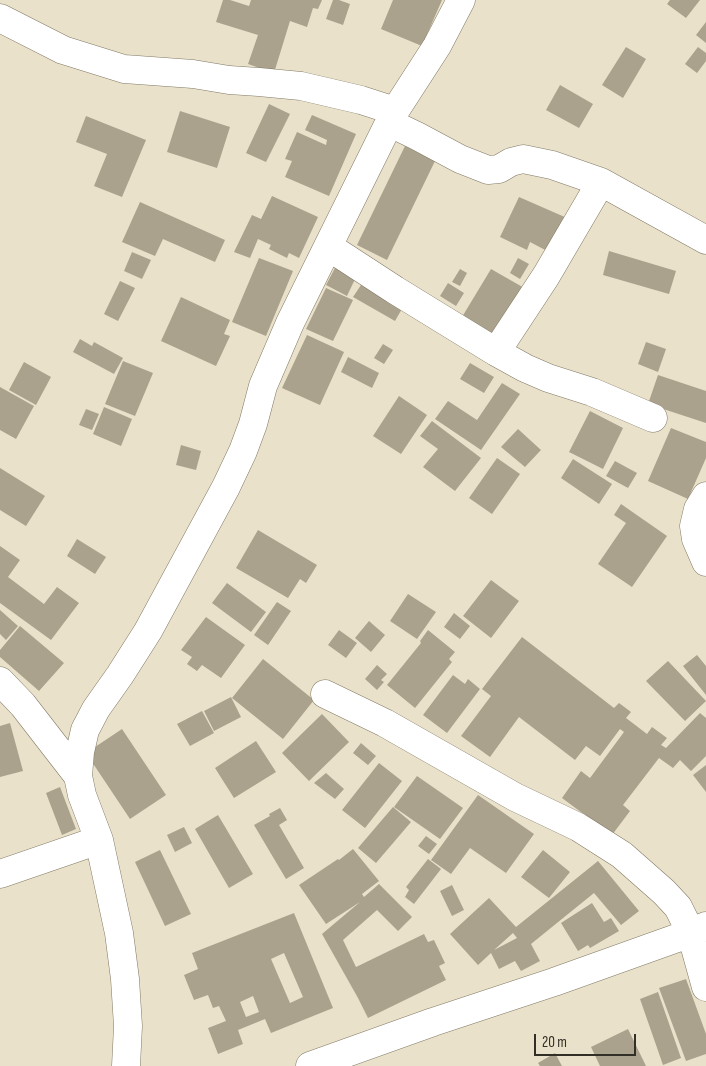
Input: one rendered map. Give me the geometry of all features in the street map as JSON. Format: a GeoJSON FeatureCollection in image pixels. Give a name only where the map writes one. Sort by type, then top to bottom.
{"type":"FeatureCollection","features":[{"type":"Feature","properties":{"kind":"street"},"geometry":{"type":"LineString","coordinates":[[126,1066],[128,1026],[125,979],[119,933],[99,840],[82,795],[78,776],[80,752],[85,730],[96,709],[120,676],[148,631],[226,487],[244,451],[263,386],[286,332],[393,118],[437,46],[461,0]]}},
{"type":"Feature","properties":{"kind":"street"},"geometry":{"type":"LineString","coordinates":[[0,18],[63,50],[124,70],[193,74],[229,80],[301,86],[361,100],[393,118],[417,136],[460,159],[488,170],[499,169],[511,162],[523,159],[552,165],[601,182],[706,240]]}},
{"type":"Feature","properties":{"kind":"street"},"geometry":{"type":"LineString","coordinates":[[496,352],[546,276],[601,182]]}},
{"type":"Feature","properties":{"kind":"street"},"geometry":{"type":"LineString","coordinates":[[329,247],[395,290],[525,368],[548,378],[592,392],[653,418]]}},
{"type":"Feature","properties":{"kind":"street"},"geometry":{"type":"LineString","coordinates":[[706,496],[698,510],[694,526],[696,539],[706,562]]}},
{"type":"Feature","properties":{"kind":"street"},"geometry":{"type":"LineString","coordinates":[[0,680],[23,705],[78,776]]}},
{"type":"Feature","properties":{"kind":"street"},"geometry":{"type":"LineString","coordinates":[[325,694],[385,723],[515,797],[578,827],[622,855],[664,892],[699,930],[706,987]]}},
{"type":"Feature","properties":{"kind":"street"},"geometry":{"type":"LineString","coordinates":[[0,874],[99,840]]}},
{"type":"Feature","properties":{"kind":"street"},"geometry":{"type":"LineString","coordinates":[[310,1066],[345,1060],[366,1045],[554,982],[699,930]]}},
{"type":"Feature","properties":{"kind":"building"},"geometry":{"type":"Polygon","coordinates":[[[223,0],[230,0],[249,6],[251,0],[322,0],[318,9],[313,8],[307,27],[290,21],[274,73],[248,64],[258,35],[216,22],[223,0]]]}},
{"type":"Feature","properties":{"kind":"building"},"geometry":{"type":"Polygon","coordinates":[[[333,0],[350,4],[343,25],[326,19],[333,0]]]}},
{"type":"Feature","properties":{"kind":"building"},"geometry":{"type":"Polygon","coordinates":[[[393,0],[442,0],[422,46],[381,29],[393,0]]]}},
{"type":"Feature","properties":{"kind":"building"},"geometry":{"type":"Polygon","coordinates":[[[670,0],[700,0],[686,18],[667,4],[670,0]]]}},
{"type":"Feature","properties":{"kind":"building"},"geometry":{"type":"Polygon","coordinates":[[[706,22],[706,43],[696,35],[706,22]]]}},
{"type":"Feature","properties":{"kind":"building"},"geometry":{"type":"Polygon","coordinates":[[[626,47],[646,59],[623,98],[602,85],[626,47]]]}},
{"type":"Feature","properties":{"kind":"building"},"geometry":{"type":"Polygon","coordinates":[[[698,47],[706,53],[706,61],[697,73],[685,64],[698,47]]]}},
{"type":"Feature","properties":{"kind":"building"},"geometry":{"type":"Polygon","coordinates":[[[560,85],[593,104],[579,128],[546,110],[560,85]]]}},
{"type":"Feature","properties":{"kind":"building"},"geometry":{"type":"Polygon","coordinates":[[[269,104],[290,114],[266,162],[246,153],[269,104]]]}},
{"type":"Feature","properties":{"kind":"building"},"geometry":{"type":"Polygon","coordinates":[[[180,111],[230,127],[217,168],[167,152],[180,111]]]}},
{"type":"Feature","properties":{"kind":"building"},"geometry":{"type":"Polygon","coordinates":[[[312,115],[356,134],[329,196],[285,177],[292,161],[285,159],[297,132],[326,145],[327,140],[305,130],[312,115]]]}},
{"type":"Feature","properties":{"kind":"building"},"geometry":{"type":"Polygon","coordinates":[[[86,116],[146,140],[122,197],[94,186],[107,154],[76,142],[86,116]]]}},
{"type":"Feature","properties":{"kind":"building"},"geometry":{"type":"Polygon","coordinates":[[[405,146],[435,161],[387,260],[357,245],[405,146]]]}},
{"type":"Feature","properties":{"kind":"building"},"geometry":{"type":"Polygon","coordinates":[[[272,196],[318,217],[299,258],[289,253],[287,258],[269,249],[271,245],[258,239],[250,258],[234,252],[252,215],[261,219],[272,196]]]}},
{"type":"Feature","properties":{"kind":"building"},"geometry":{"type":"Polygon","coordinates":[[[519,197],[567,218],[551,253],[530,242],[527,250],[500,237],[519,197]]]}},
{"type":"Feature","properties":{"kind":"building"},"geometry":{"type":"Polygon","coordinates":[[[140,202],[225,240],[215,262],[163,239],[155,256],[122,242],[140,202]]]}},
{"type":"Feature","properties":{"kind":"building"},"geometry":{"type":"Polygon","coordinates":[[[609,251],[676,271],[669,294],[603,275],[609,251]]]}},
{"type":"Feature","properties":{"kind":"building"},"geometry":{"type":"Polygon","coordinates":[[[132,252],[151,260],[142,279],[124,271],[132,252]]]}},
{"type":"Feature","properties":{"kind":"building"},"geometry":{"type":"Polygon","coordinates":[[[259,258],[293,271],[266,336],[232,322],[259,258]]]}},
{"type":"Feature","properties":{"kind":"building"},"geometry":{"type":"Polygon","coordinates":[[[518,258],[529,264],[520,279],[510,273],[518,258]]]}},
{"type":"Feature","properties":{"kind":"building"},"geometry":{"type":"Polygon","coordinates":[[[336,266],[356,277],[347,296],[326,285],[336,266]]]}},
{"type":"Feature","properties":{"kind":"building"},"geometry":{"type":"Polygon","coordinates":[[[460,269],[467,273],[460,286],[452,282],[460,269]]]}},
{"type":"Feature","properties":{"kind":"building"},"geometry":{"type":"Polygon","coordinates":[[[491,269],[526,289],[497,338],[462,317],[491,269]]]}},
{"type":"Feature","properties":{"kind":"building"},"geometry":{"type":"Polygon","coordinates":[[[367,276],[407,300],[395,321],[353,297],[367,276]]]}},
{"type":"Feature","properties":{"kind":"building"},"geometry":{"type":"Polygon","coordinates":[[[120,281],[135,288],[118,321],[104,314],[120,281]]]}},
{"type":"Feature","properties":{"kind":"building"},"geometry":{"type":"Polygon","coordinates":[[[448,283],[464,293],[456,306],[440,296],[448,283]]]}},
{"type":"Feature","properties":{"kind":"building"},"geometry":{"type":"Polygon","coordinates":[[[326,288],[353,300],[333,341],[306,329],[326,288]]]}},
{"type":"Feature","properties":{"kind":"building"},"geometry":{"type":"Polygon","coordinates":[[[181,297],[230,320],[224,334],[230,336],[216,366],[161,341],[181,297]]]}},
{"type":"Feature","properties":{"kind":"building"},"geometry":{"type":"Polygon","coordinates":[[[307,335],[344,352],[320,405],[282,388],[307,335]]]}},
{"type":"Feature","properties":{"kind":"building"},"geometry":{"type":"Polygon","coordinates":[[[80,339],[92,346],[94,342],[123,358],[114,374],[73,352],[80,339]]]}},
{"type":"Feature","properties":{"kind":"building"},"geometry":{"type":"Polygon","coordinates":[[[646,342],[666,349],[658,372],[638,364],[646,342]]]}},
{"type":"Feature","properties":{"kind":"building"},"geometry":{"type":"Polygon","coordinates":[[[383,344],[393,350],[384,364],[374,358],[383,344]]]}},
{"type":"Feature","properties":{"kind":"building"},"geometry":{"type":"Polygon","coordinates":[[[348,357],[379,373],[372,388],[341,372],[348,357]]]}},
{"type":"Feature","properties":{"kind":"building"},"geometry":{"type":"Polygon","coordinates":[[[123,361],[153,373],[135,416],[105,404],[123,361]]]}},
{"type":"Feature","properties":{"kind":"building"},"geometry":{"type":"Polygon","coordinates":[[[24,362],[51,377],[36,405],[9,390],[24,362]]]}},
{"type":"Feature","properties":{"kind":"building"},"geometry":{"type":"Polygon","coordinates":[[[470,363],[494,377],[484,393],[460,379],[470,363]]]}},
{"type":"Feature","properties":{"kind":"building"},"geometry":{"type":"Polygon","coordinates":[[[658,375],[706,391],[706,423],[648,404],[658,375]]]}},
{"type":"Feature","properties":{"kind":"building"},"geometry":{"type":"Polygon","coordinates":[[[502,383],[520,394],[481,450],[435,419],[448,401],[477,420],[502,383]]]}},
{"type":"Feature","properties":{"kind":"building"},"geometry":{"type":"Polygon","coordinates":[[[0,387],[34,406],[16,439],[0,430],[0,387]]]}},
{"type":"Feature","properties":{"kind":"building"},"geometry":{"type":"Polygon","coordinates":[[[399,396],[427,415],[401,454],[373,436],[399,396]]]}},
{"type":"Feature","properties":{"kind":"building"},"geometry":{"type":"Polygon","coordinates":[[[104,407],[132,419],[121,446],[93,434],[104,407]]]}},
{"type":"Feature","properties":{"kind":"building"},"geometry":{"type":"Polygon","coordinates":[[[86,409],[99,414],[92,430],[79,425],[86,409]]]}},
{"type":"Feature","properties":{"kind":"building"},"geometry":{"type":"Polygon","coordinates":[[[590,411],[623,428],[603,469],[569,452],[590,411]]]}},
{"type":"Feature","properties":{"kind":"building"},"geometry":{"type":"Polygon","coordinates":[[[432,421],[481,458],[455,491],[423,467],[438,449],[420,436],[432,421]]]}},
{"type":"Feature","properties":{"kind":"building"},"geometry":{"type":"Polygon","coordinates":[[[671,428],[706,442],[706,458],[688,499],[648,481],[671,428]]]}},
{"type":"Feature","properties":{"kind":"building"},"geometry":{"type":"Polygon","coordinates":[[[518,429],[541,450],[525,467],[501,447],[518,429]]]}},
{"type":"Feature","properties":{"kind":"building"},"geometry":{"type":"Polygon","coordinates":[[[181,445],[201,451],[196,470],[176,465],[181,445]]]}},
{"type":"Feature","properties":{"kind":"building"},"geometry":{"type":"Polygon","coordinates":[[[497,458],[520,474],[492,514],[469,498],[497,458]]]}},
{"type":"Feature","properties":{"kind":"building"},"geometry":{"type":"Polygon","coordinates":[[[573,459],[612,484],[599,504],[561,478],[573,459]]]}},
{"type":"Feature","properties":{"kind":"building"},"geometry":{"type":"Polygon","coordinates":[[[615,461],[637,473],[628,488],[606,476],[615,461]]]}},
{"type":"Feature","properties":{"kind":"building"},"geometry":{"type":"Polygon","coordinates":[[[0,468],[45,496],[26,526],[0,510],[0,468]]]}},
{"type":"Feature","properties":{"kind":"building"},"geometry":{"type":"Polygon","coordinates":[[[621,504],[667,536],[632,587],[598,564],[626,523],[614,515],[621,504]]]}},
{"type":"Feature","properties":{"kind":"building"},"geometry":{"type":"Polygon","coordinates":[[[258,530],[317,565],[306,583],[300,579],[288,598],[236,568],[258,530]]]}},
{"type":"Feature","properties":{"kind":"building"},"geometry":{"type":"Polygon","coordinates":[[[77,539],[106,557],[95,574],[67,556],[77,539]]]}},
{"type":"Feature","properties":{"kind":"building"},"geometry":{"type":"Polygon","coordinates":[[[0,546],[20,560],[8,577],[44,604],[57,587],[79,603],[51,640],[0,603],[0,546]]]}},
{"type":"Feature","properties":{"kind":"building"},"geometry":{"type":"Polygon","coordinates":[[[491,580],[519,601],[491,638],[463,616],[491,580]]]}},
{"type":"Feature","properties":{"kind":"building"},"geometry":{"type":"Polygon","coordinates":[[[227,583],[266,612],[251,632],[212,603],[227,583]]]}},
{"type":"Feature","properties":{"kind":"building"},"geometry":{"type":"Polygon","coordinates":[[[408,594],[436,612],[417,639],[390,621],[408,594]]]}},
{"type":"Feature","properties":{"kind":"building"},"geometry":{"type":"Polygon","coordinates":[[[277,602],[291,611],[268,645],[254,635],[277,602]]]}},
{"type":"Feature","properties":{"kind":"building"},"geometry":{"type":"Polygon","coordinates":[[[0,610],[18,626],[6,640],[0,634],[0,610]]]}},
{"type":"Feature","properties":{"kind":"building"},"geometry":{"type":"Polygon","coordinates":[[[454,613],[470,626],[460,639],[444,627],[454,613]]]}},
{"type":"Feature","properties":{"kind":"building"},"geometry":{"type":"Polygon","coordinates":[[[206,617],[245,645],[221,678],[202,665],[197,671],[187,664],[192,657],[181,650],[206,617]]]}},
{"type":"Feature","properties":{"kind":"building"},"geometry":{"type":"Polygon","coordinates":[[[369,621],[385,635],[371,652],[355,638],[369,621]]]}},
{"type":"Feature","properties":{"kind":"building"},"geometry":{"type":"Polygon","coordinates":[[[20,626],[64,663],[39,691],[0,657],[0,650],[20,626]]]}},
{"type":"Feature","properties":{"kind":"building"},"geometry":{"type":"Polygon","coordinates":[[[339,630],[357,643],[346,658],[328,645],[339,630]]]}},
{"type":"Feature","properties":{"kind":"building"},"geometry":{"type":"Polygon","coordinates":[[[428,630],[455,652],[449,659],[452,662],[415,708],[387,685],[421,643],[420,641],[428,630]]]}},
{"type":"Feature","properties":{"kind":"building"},"geometry":{"type":"Polygon","coordinates":[[[522,637],[614,708],[619,703],[631,712],[626,718],[647,734],[652,727],[667,738],[661,745],[666,748],[700,713],[706,718],[706,756],[691,771],[680,760],[673,768],[659,758],[623,805],[630,811],[612,835],[562,798],[581,771],[590,778],[624,732],[620,729],[600,756],[586,746],[575,760],[519,717],[490,757],[461,736],[491,696],[482,689],[522,637]]]}},
{"type":"Feature","properties":{"kind":"building"},"geometry":{"type":"Polygon","coordinates":[[[697,655],[706,666],[706,695],[683,666],[697,655]]]}},
{"type":"Feature","properties":{"kind":"building"},"geometry":{"type":"Polygon","coordinates":[[[263,659],[314,700],[283,739],[232,698],[263,659]]]}},
{"type":"Feature","properties":{"kind":"building"},"geometry":{"type":"Polygon","coordinates":[[[668,661],[706,701],[685,721],[646,681],[668,661]]]}},
{"type":"Feature","properties":{"kind":"building"},"geometry":{"type":"Polygon","coordinates":[[[377,665],[387,674],[381,680],[384,682],[377,690],[365,679],[377,665]]]}},
{"type":"Feature","properties":{"kind":"building"},"geometry":{"type":"Polygon","coordinates":[[[453,675],[465,684],[468,679],[480,689],[447,733],[423,715],[453,675]]]}},
{"type":"Feature","properties":{"kind":"building"},"geometry":{"type":"Polygon","coordinates":[[[231,697],[241,717],[214,731],[204,711],[231,697]]]}},
{"type":"Feature","properties":{"kind":"building"},"geometry":{"type":"Polygon","coordinates":[[[202,711],[214,733],[190,746],[177,724],[202,711]]]}},
{"type":"Feature","properties":{"kind":"building"},"geometry":{"type":"Polygon","coordinates":[[[322,714],[349,742],[309,781],[282,753],[322,714]]]}},
{"type":"Feature","properties":{"kind":"building"},"geometry":{"type":"Polygon","coordinates":[[[10,723],[23,771],[0,777],[0,726],[10,723]]]}},
{"type":"Feature","properties":{"kind":"building"},"geometry":{"type":"Polygon","coordinates":[[[122,729],[166,795],[130,819],[86,753],[122,729]]]}},
{"type":"Feature","properties":{"kind":"building"},"geometry":{"type":"Polygon","coordinates":[[[256,741],[276,772],[234,798],[215,768],[256,741]]]}},
{"type":"Feature","properties":{"kind":"building"},"geometry":{"type":"Polygon","coordinates":[[[361,743],[376,756],[368,765],[353,753],[361,743]]]}},
{"type":"Feature","properties":{"kind":"building"},"geometry":{"type":"Polygon","coordinates":[[[379,763],[402,781],[365,828],[342,810],[379,763]]]}},
{"type":"Feature","properties":{"kind":"building"},"geometry":{"type":"Polygon","coordinates":[[[706,765],[706,792],[693,775],[706,765]]]}},
{"type":"Feature","properties":{"kind":"building"},"geometry":{"type":"Polygon","coordinates":[[[326,773],[344,789],[335,799],[314,783],[326,773]]]}},
{"type":"Feature","properties":{"kind":"building"},"geometry":{"type":"Polygon","coordinates":[[[417,776],[463,808],[440,839],[394,807],[417,776]]]}},
{"type":"Feature","properties":{"kind":"building"},"geometry":{"type":"Polygon","coordinates":[[[60,787],[76,829],[62,835],[46,793],[60,787]]]}},
{"type":"Feature","properties":{"kind":"building"},"geometry":{"type":"Polygon","coordinates":[[[478,795],[534,834],[506,873],[470,848],[451,874],[431,860],[478,795]]]}},
{"type":"Feature","properties":{"kind":"building"},"geometry":{"type":"Polygon","coordinates":[[[393,807],[411,822],[376,863],[358,848],[393,807]]]}},
{"type":"Feature","properties":{"kind":"building"},"geometry":{"type":"Polygon","coordinates":[[[280,808],[287,820],[279,825],[304,868],[286,879],[254,825],[280,808]]]}},
{"type":"Feature","properties":{"kind":"building"},"geometry":{"type":"Polygon","coordinates":[[[218,815],[253,874],[229,888],[195,829],[218,815]]]}},
{"type":"Feature","properties":{"kind":"building"},"geometry":{"type":"Polygon","coordinates":[[[184,827],[192,843],[175,852],[167,835],[184,827]]]}},
{"type":"Feature","properties":{"kind":"building"},"geometry":{"type":"Polygon","coordinates":[[[426,836],[437,844],[429,854],[418,846],[426,836]]]}},
{"type":"Feature","properties":{"kind":"building"},"geometry":{"type":"Polygon","coordinates":[[[353,849],[379,881],[362,894],[364,897],[379,884],[412,917],[398,931],[377,910],[343,940],[356,967],[424,934],[428,942],[434,940],[445,963],[439,966],[446,980],[368,1018],[322,934],[360,902],[326,924],[299,885],[353,849]]]}},
{"type":"Feature","properties":{"kind":"building"},"geometry":{"type":"Polygon","coordinates":[[[160,850],[191,914],[165,926],[135,862],[160,850]]]}},
{"type":"Feature","properties":{"kind":"building"},"geometry":{"type":"Polygon","coordinates":[[[543,850],[570,872],[549,898],[521,877],[543,850]]]}},
{"type":"Feature","properties":{"kind":"building"},"geometry":{"type":"Polygon","coordinates":[[[428,859],[441,869],[414,904],[405,897],[409,890],[406,887],[428,859]]]}},
{"type":"Feature","properties":{"kind":"building"},"geometry":{"type":"Polygon","coordinates":[[[598,861],[639,911],[621,925],[594,893],[531,944],[540,961],[521,971],[515,961],[499,969],[491,953],[478,965],[450,934],[489,898],[516,927],[598,861]],[[513,933],[494,950],[517,938],[513,933]]]}},
{"type":"Feature","properties":{"kind":"building"},"geometry":{"type":"Polygon","coordinates":[[[452,885],[464,910],[452,916],[440,891],[452,885]]]}},
{"type":"Feature","properties":{"kind":"building"},"geometry":{"type":"Polygon","coordinates":[[[592,903],[604,922],[611,918],[619,931],[590,948],[588,945],[578,951],[561,923],[592,903]]]}},
{"type":"Feature","properties":{"kind":"building"},"geometry":{"type":"Polygon","coordinates":[[[294,913],[333,1008],[271,1033],[265,1019],[238,1030],[243,1044],[218,1054],[208,1028],[226,1021],[219,1006],[213,1008],[208,995],[194,1000],[184,975],[198,969],[192,953],[294,913]],[[284,953],[271,959],[290,1003],[303,997],[284,953]],[[253,996],[240,1002],[246,1017],[259,1012],[253,996]]]}},
{"type":"Feature","properties":{"kind":"building"},"geometry":{"type":"Polygon","coordinates":[[[686,979],[706,1034],[706,1054],[686,1061],[659,988],[686,979]]]}},
{"type":"Feature","properties":{"kind":"building"},"geometry":{"type":"Polygon","coordinates":[[[658,992],[681,1058],[663,1065],[640,999],[658,992]]]}},
{"type":"Feature","properties":{"kind":"building"},"geometry":{"type":"Polygon","coordinates":[[[628,1029],[646,1066],[600,1066],[591,1047],[628,1029]]]}},
{"type":"Feature","properties":{"kind":"building"},"geometry":{"type":"Polygon","coordinates":[[[555,1053],[562,1066],[540,1066],[538,1063],[555,1053]]]}}]}
